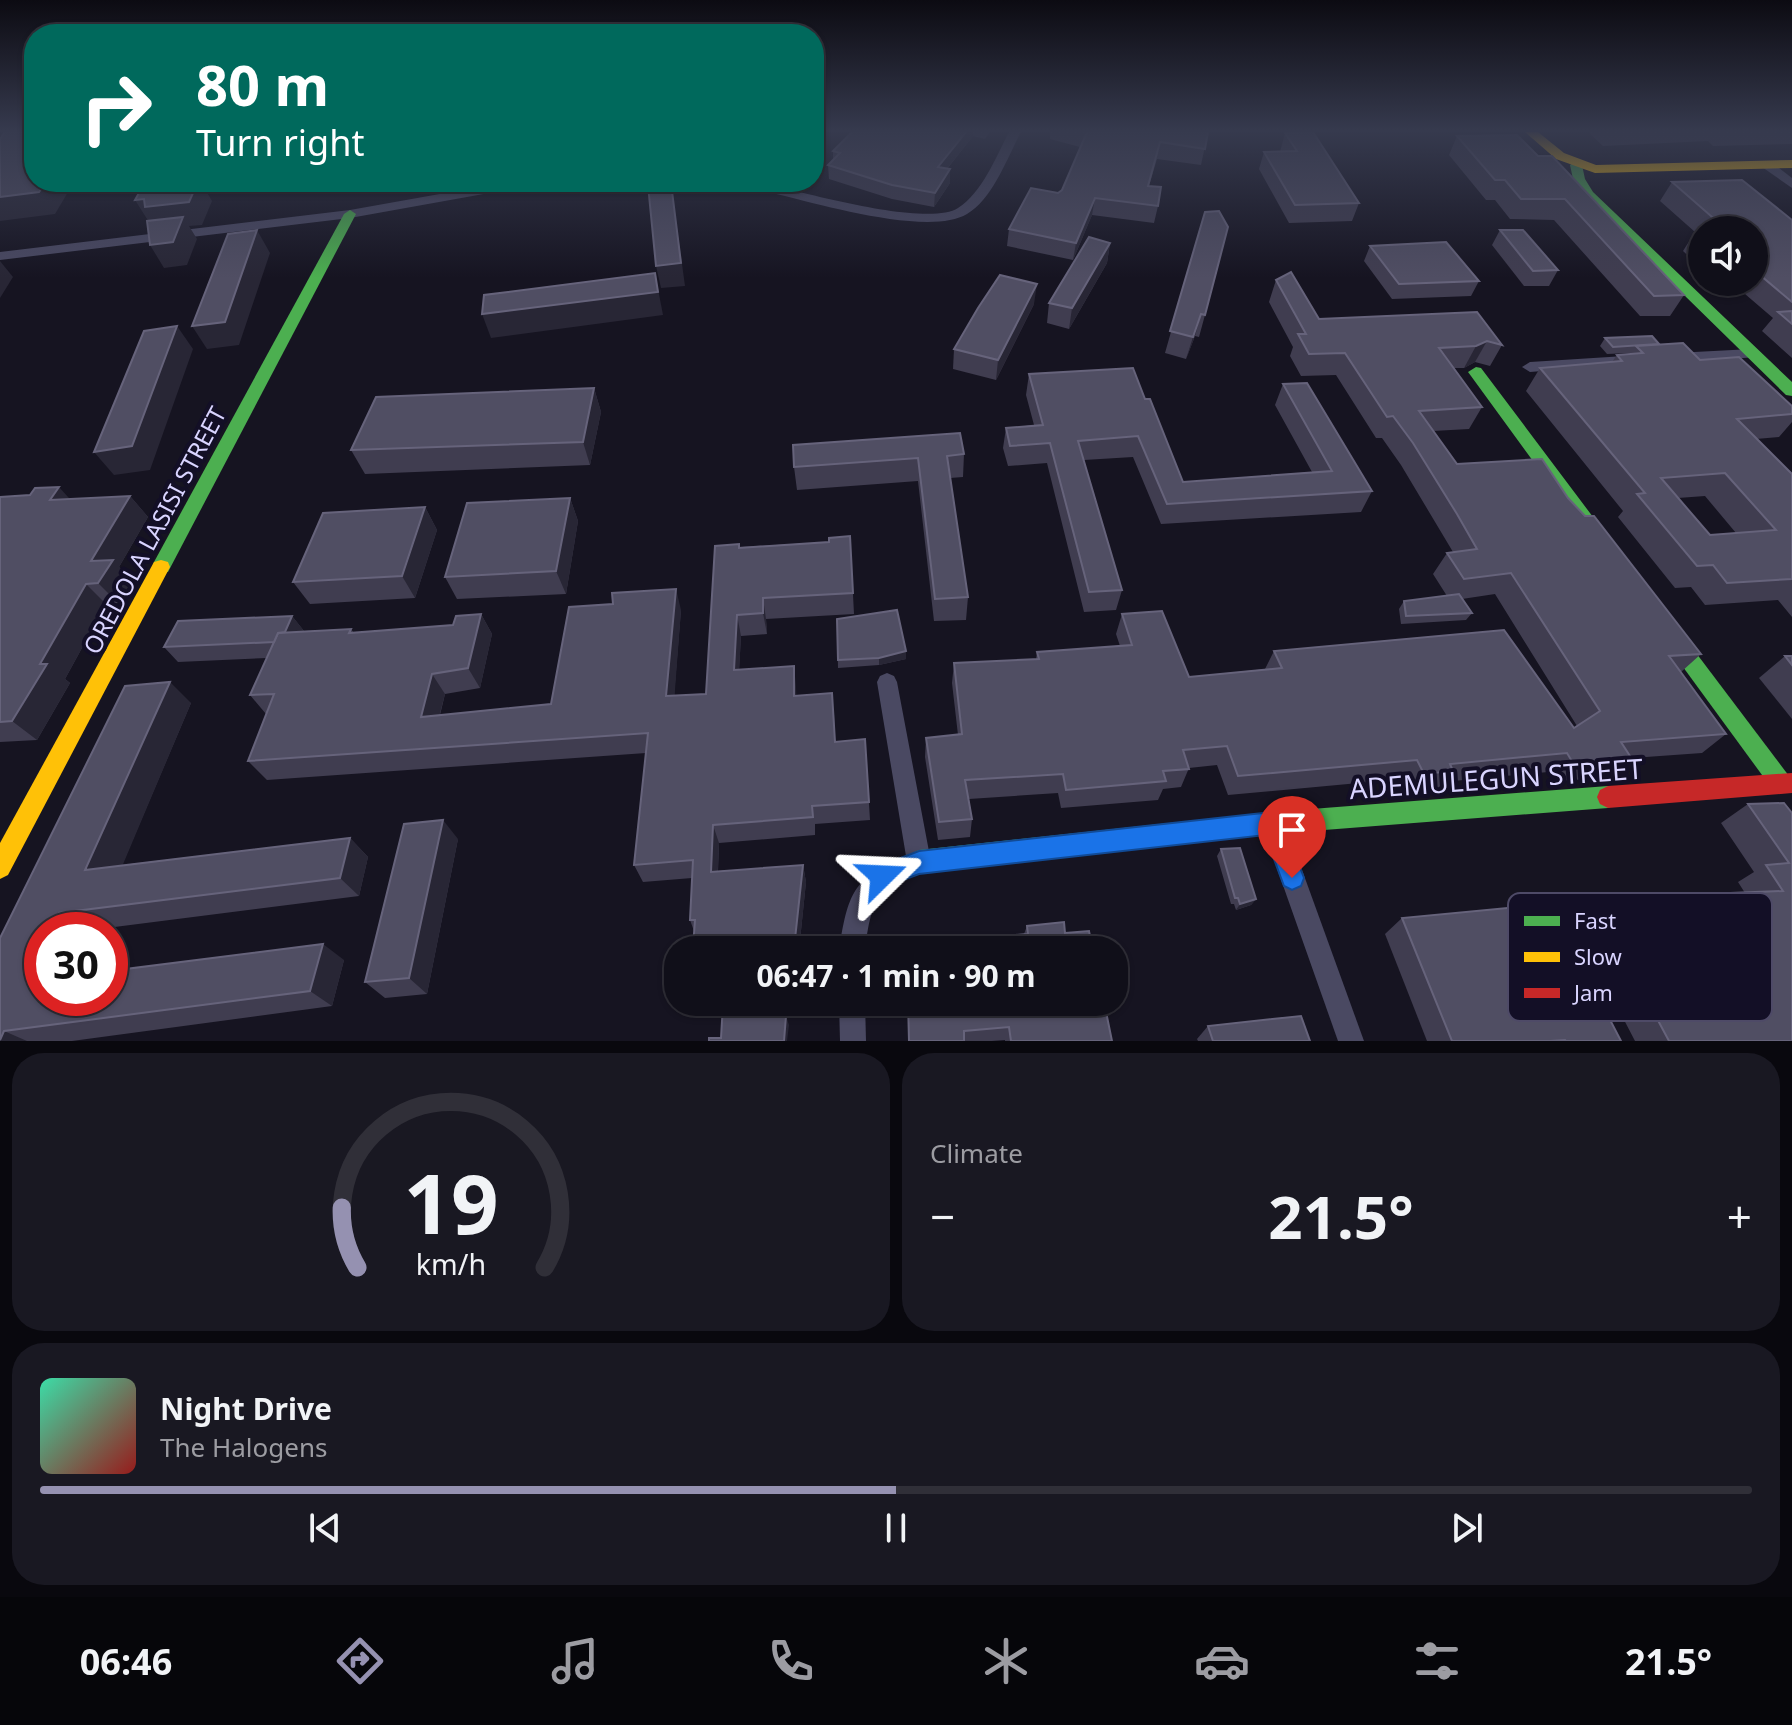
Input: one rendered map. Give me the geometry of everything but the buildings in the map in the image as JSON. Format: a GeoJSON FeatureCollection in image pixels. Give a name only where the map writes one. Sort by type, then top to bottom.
{"type":"FeatureCollection","features":[{"type":"Feature","properties":{"kind":"street"},"geometry":{"type":"LineString","coordinates":[[790,192],[895,215],[949,219],[963,212],[985,181]]}},
{"type":"Feature","properties":{"kind":"street"},"geometry":{"type":"LineString","coordinates":[[1580,181],[1588,194],[1792,391]]}},
{"type":"Feature","properties":{"kind":"street"},"geometry":{"type":"LineString","coordinates":[[0,256],[350,214],[472,192]]}},
{"type":"Feature","properties":{"kind":"street","name":"OREDOLA LASISI STREET"},"geometry":{"type":"LineString","coordinates":[[0,867],[350,214]]}},
{"type":"Feature","properties":{"kind":"street"},"geometry":{"type":"LineString","coordinates":[[1530,367],[1752,354]]}},
{"type":"Feature","properties":{"kind":"street"},"geometry":{"type":"LineString","coordinates":[[1476,372],[1606,547]]}},
{"type":"Feature","properties":{"kind":"street"},"geometry":{"type":"LineString","coordinates":[[1661,621],[1787,783]]}},
{"type":"Feature","properties":{"kind":"street"},"geometry":{"type":"LineString","coordinates":[[855,936],[865,892],[882,876],[919,862],[887,682]]}},
{"type":"Feature","properties":{"kind":"street","name":"ADEMULEGUN STREET"},"geometry":{"type":"LineString","coordinates":[[919,862],[1273,823],[1787,783]]}},
{"type":"Feature","properties":{"kind":"street"},"geometry":{"type":"LineString","coordinates":[[1273,823],[1351,1041]]}},
{"type":"Feature","properties":{"kind":"street"},"geometry":{"type":"LineString","coordinates":[[852,1016],[853,1041]]}},
{"type":"Feature","properties":{"kind":"traffic: fast"},"geometry":{"type":"LineString","coordinates":[[1580,181],[1588,194],[1792,391]]}},
{"type":"Feature","properties":{"kind":"traffic: fast"},"geometry":{"type":"LineString","coordinates":[[161,567],[350,214]]}},
{"type":"Feature","properties":{"kind":"traffic: fast"},"geometry":{"type":"LineString","coordinates":[[1476,372],[1593,530]]}},
{"type":"Feature","properties":{"kind":"traffic: fast"},"geometry":{"type":"LineString","coordinates":[[1671,635],[1781,783]]}},
{"type":"Feature","properties":{"kind":"traffic: fast"},"geometry":{"type":"LineString","coordinates":[[919,862],[1273,823],[1608,797]]}},
{"type":"Feature","properties":{"kind":"traffic: slow"},"geometry":{"type":"LineString","coordinates":[[0,867],[161,567]]}},
{"type":"Feature","properties":{"kind":"traffic: jam"},"geometry":{"type":"LineString","coordinates":[[1608,797],[1792,783]]}},
{"type":"Feature","properties":{"kind":"route"},"geometry":{"type":"LineString","coordinates":[[882,876],[919,862],[1273,823],[1292,878]]}}]}
